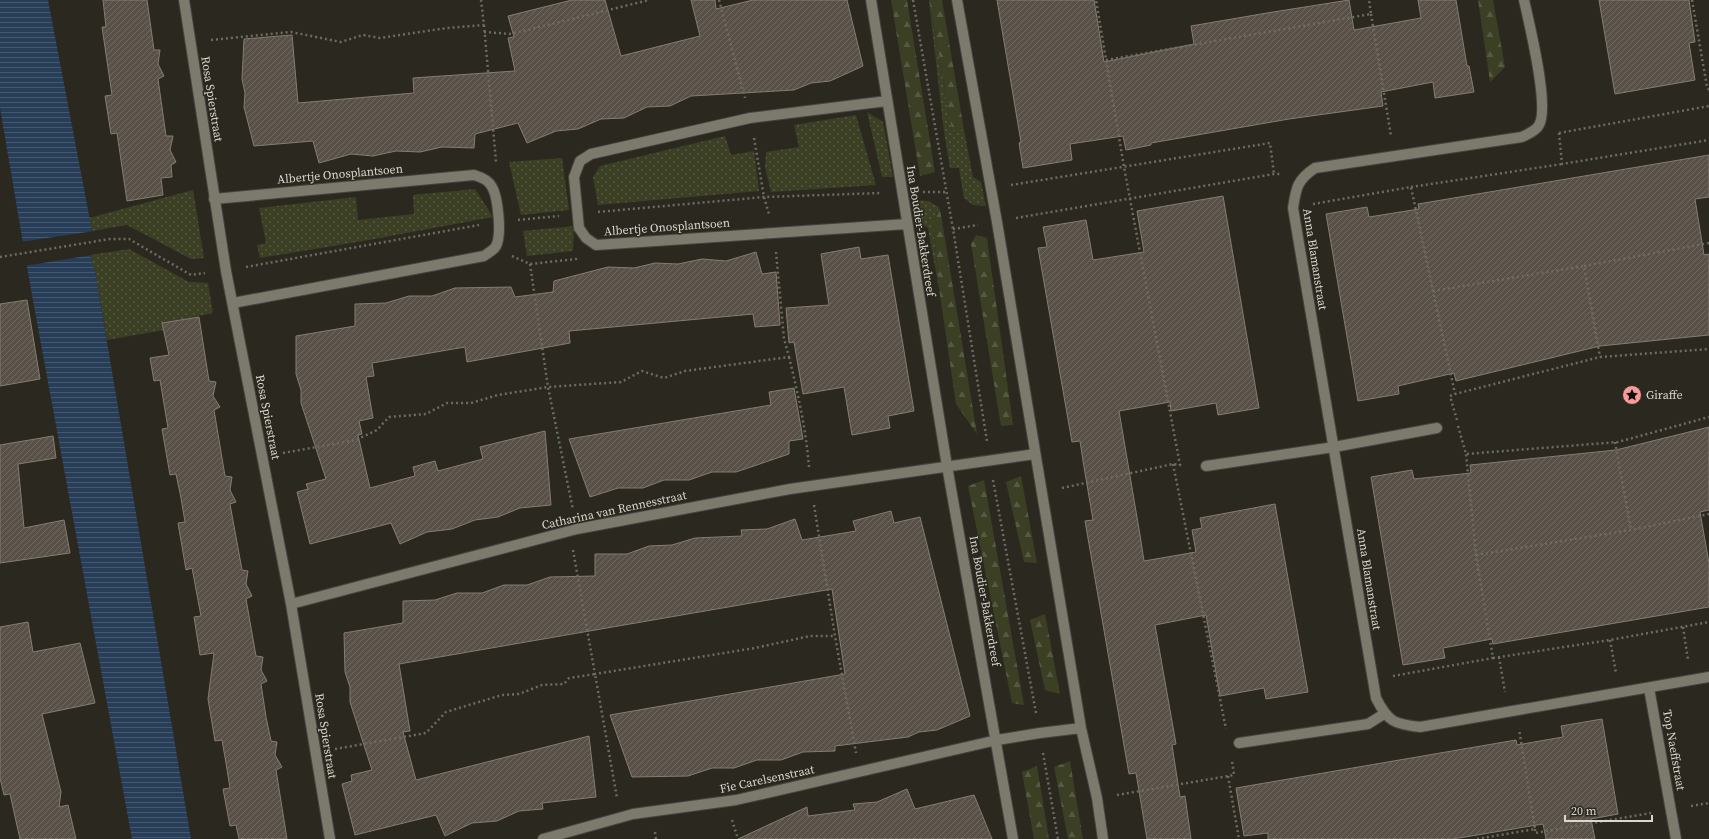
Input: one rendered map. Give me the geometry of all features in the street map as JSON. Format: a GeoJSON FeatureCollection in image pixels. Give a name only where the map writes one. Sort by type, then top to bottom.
{"type":"FeatureCollection","features":[{"type":"Feature","properties":{"kind":"street","name":"Rosa Spierstraat"},"geometry":{"type":"LineString","coordinates":[[184,0],[226,271],[291,604],[330,839]]}},
{"type":"Feature","properties":{"kind":"street","name":"Ina Boudier-Bakkerdreef"},"geometry":{"type":"LineString","coordinates":[[871,0],[947,466],[997,740],[1013,839]]}},
{"type":"Feature","properties":{"kind":"street"},"geometry":{"type":"LineString","coordinates":[[957,0],[991,188],[1081,728],[1097,798],[1103,839]]}},
{"type":"Feature","properties":{"kind":"street"},"geometry":{"type":"LineString","coordinates":[[1304,175],[1315,168],[1522,137],[1532,133],[1540,125],[1543,111],[1542,94],[1524,0]]}},
{"type":"Feature","properties":{"kind":"street","name":"Albertje Onosplantsoen"},"geometry":{"type":"LineString","coordinates":[[887,101],[750,118],[591,154],[580,161],[574,177],[579,228],[586,238],[596,245],[907,224]]}},
{"type":"Feature","properties":{"kind":"street","name":"Albertje Onosplantsoen"},"geometry":{"type":"LineString","coordinates":[[214,199],[474,175],[486,180]]}},
{"type":"Feature","properties":{"kind":"street","name":"Anna Blamanstraat"},"geometry":{"type":"LineString","coordinates":[[1304,175],[1296,189],[1293,208],[1372,679],[1376,698],[1384,714]]}},
{"type":"Feature","properties":{"kind":"street"},"geometry":{"type":"LineString","coordinates":[[233,303],[484,256],[496,248],[500,236],[500,222],[492,187],[486,180]]}},
{"type":"Feature","properties":{"kind":"street"},"geometry":{"type":"LineString","coordinates":[[1206,466],[1334,447],[1437,428]]}},
{"type":"Feature","properties":{"kind":"street"},"geometry":{"type":"LineString","coordinates":[[947,466],[1035,454]]}},
{"type":"Feature","properties":{"kind":"street","name":"Catharina van Rennesstraat"},"geometry":{"type":"LineString","coordinates":[[291,604],[573,530],[811,486],[947,466]]}},
{"type":"Feature","properties":{"kind":"street"},"geometry":{"type":"LineString","coordinates":[[1234,744],[1368,724],[1384,714],[1399,725],[1420,728],[1709,677]]}},
{"type":"Feature","properties":{"kind":"street","name":"Top Naeffstraat"},"geometry":{"type":"LineString","coordinates":[[1649,688],[1676,839]]}},
{"type":"Feature","properties":{"kind":"street"},"geometry":{"type":"LineString","coordinates":[[997,740],[1081,728]]}},
{"type":"Feature","properties":{"kind":"street","name":"Fie Carelsenstraat"},"geometry":{"type":"LineString","coordinates":[[543,839],[633,814],[736,800],[997,740]]}},
{"type":"Feature","properties":{"kind":"path"},"geometry":{"type":"LineString","coordinates":[[481,0],[496,166],[486,180]]}},
{"type":"Feature","properties":{"kind":"path"},"geometry":{"type":"LineString","coordinates":[[484,32],[510,34],[649,0]]}},
{"type":"Feature","properties":{"kind":"path"},"geometry":{"type":"LineString","coordinates":[[719,0],[750,118],[764,197],[774,233],[784,338],[800,400],[807,439],[811,486],[835,636],[860,772]]}},
{"type":"Feature","properties":{"kind":"path"},"geometry":{"type":"LineString","coordinates":[[913,0],[953,229],[990,460],[1058,839]]}},
{"type":"Feature","properties":{"kind":"path"},"geometry":{"type":"LineString","coordinates":[[1042,493],[1174,464],[1180,465],[1156,346],[1096,0]]}},
{"type":"Feature","properties":{"kind":"path"},"geometry":{"type":"LineString","coordinates":[[1369,0],[1394,156]]}},
{"type":"Feature","properties":{"kind":"path"},"geometry":{"type":"LineString","coordinates":[[1692,0],[1707,87],[1709,90]]}},
{"type":"Feature","properties":{"kind":"path"},"geometry":{"type":"LineString","coordinates":[[1106,60],[1371,14]]}},
{"type":"Feature","properties":{"kind":"path"},"geometry":{"type":"LineString","coordinates":[[190,42],[290,32],[341,42],[363,35],[380,38],[447,28],[484,25]]}},
{"type":"Feature","properties":{"kind":"path"},"geometry":{"type":"LineString","coordinates":[[1540,125],[1559,133],[1709,106]]}},
{"type":"Feature","properties":{"kind":"path"},"geometry":{"type":"LineString","coordinates":[[1559,133],[1562,164]]}},
{"type":"Feature","properties":{"kind":"path"},"geometry":{"type":"LineString","coordinates":[[1293,208],[1411,187],[1709,140]]}},
{"type":"Feature","properties":{"kind":"path"},"geometry":{"type":"LineString","coordinates":[[991,188],[1270,143],[1274,174]]}},
{"type":"Feature","properties":{"kind":"path"},"geometry":{"type":"LineString","coordinates":[[953,229],[1274,174],[1304,175]]}},
{"type":"Feature","properties":{"kind":"path"},"geometry":{"type":"LineString","coordinates":[[1411,187],[1455,394]]}},
{"type":"Feature","properties":{"kind":"path"},"geometry":{"type":"LineString","coordinates":[[0,257],[110,239],[129,239],[191,275],[226,271]]}},
{"type":"Feature","properties":{"kind":"path"},"geometry":{"type":"LineString","coordinates":[[1433,291],[1584,266],[1709,243]]}},
{"type":"Feature","properties":{"kind":"path"},"geometry":{"type":"LineString","coordinates":[[496,248],[530,264],[576,258],[596,245]]}},
{"type":"Feature","properties":{"kind":"path"},"geometry":{"type":"LineString","coordinates":[[530,264],[548,387],[620,818]]}},
{"type":"Feature","properties":{"kind":"path"},"geometry":{"type":"LineString","coordinates":[[1584,266],[1600,357]]}},
{"type":"Feature","properties":{"kind":"path"},"geometry":{"type":"LineString","coordinates":[[1493,658],[1476,555],[1466,454],[1450,396],[1600,357],[1709,349]]}},
{"type":"Feature","properties":{"kind":"path"},"geometry":{"type":"LineString","coordinates":[[262,457],[356,440],[377,430],[389,416],[426,414],[448,403],[471,403],[498,395],[548,387],[621,382],[642,371],[664,378],[685,371],[789,357]]}},
{"type":"Feature","properties":{"kind":"path"},"geometry":{"type":"LineString","coordinates":[[1466,454],[1615,442],[1709,417]]}},
{"type":"Feature","properties":{"kind":"path"},"geometry":{"type":"LineString","coordinates":[[1615,442],[1631,530]]}},
{"type":"Feature","properties":{"kind":"path"},"geometry":{"type":"LineString","coordinates":[[1097,798],[1234,775],[1234,744],[1174,464]]}},
{"type":"Feature","properties":{"kind":"path"},"geometry":{"type":"LineString","coordinates":[[1476,555],[1631,530],[1709,514]]}},
{"type":"Feature","properties":{"kind":"path"},"geometry":{"type":"LineString","coordinates":[[1372,679],[1610,640],[1709,622]]}},
{"type":"Feature","properties":{"kind":"path"},"geometry":{"type":"LineString","coordinates":[[1683,627],[1691,680]]}},
{"type":"Feature","properties":{"kind":"path"},"geometry":{"type":"LineString","coordinates":[[316,753],[426,733],[446,712],[502,695],[519,694],[542,685],[564,684],[569,678],[755,648],[810,636],[835,636]]}},
{"type":"Feature","properties":{"kind":"path"},"geometry":{"type":"LineString","coordinates":[[1610,640],[1619,693]]}},
{"type":"Feature","properties":{"kind":"path"},"geometry":{"type":"LineString","coordinates":[[1499,657],[1512,712],[1535,833],[1709,803]]}},
{"type":"Feature","properties":{"kind":"path"},"geometry":{"type":"LineString","coordinates":[[1228,776],[1239,839]]}},
{"type":"Feature","properties":{"kind":"path"},"geometry":{"type":"LineString","coordinates":[[1477,839],[1534,829]]}},
{"type":"Feature","properties":{"kind":"green space"},"geometry":{"type":"Polygon","coordinates":[[[891,0],[907,0],[935,172],[920,176],[891,0]]]}},
{"type":"Feature","properties":{"kind":"green space"},"geometry":{"type":"Polygon","coordinates":[[[929,0],[942,0],[964,130],[952,130],[929,0]]]}},
{"type":"Feature","properties":{"kind":"green space"},"geometry":{"type":"Polygon","coordinates":[[[1478,0],[1493,0],[1505,67],[1490,82],[1478,0]]]}},
{"type":"Feature","properties":{"kind":"green space"},"geometry":{"type":"Polygon","coordinates":[[[929,1],[952,130],[964,130],[973,177],[981,182],[986,206],[973,205],[964,198],[959,168],[950,168],[944,132],[929,1]]]}},
{"type":"Feature","properties":{"kind":"green space"},"geometry":{"type":"Polygon","coordinates":[[[867,112],[883,122],[893,177],[882,177],[867,112]]]}},
{"type":"Feature","properties":{"kind":"green space"},"geometry":{"type":"Polygon","coordinates":[[[856,115],[876,185],[771,192],[765,167],[766,152],[799,147],[794,125],[856,115]]]}},
{"type":"Feature","properties":{"kind":"green space"},"geometry":{"type":"Polygon","coordinates":[[[725,136],[731,155],[754,151],[759,191],[598,205],[593,177],[600,166],[725,136]]]}},
{"type":"Feature","properties":{"kind":"green space"},"geometry":{"type":"Polygon","coordinates":[[[562,158],[569,210],[521,215],[509,162],[562,158]]]}},
{"type":"Feature","properties":{"kind":"green space"},"geometry":{"type":"Polygon","coordinates":[[[475,189],[493,217],[260,258],[257,245],[266,243],[259,208],[356,197],[358,220],[414,214],[413,195],[475,189]]]}},
{"type":"Feature","properties":{"kind":"green space"},"geometry":{"type":"Polygon","coordinates":[[[193,190],[204,258],[191,259],[127,225],[92,231],[89,218],[193,190]]]}},
{"type":"Feature","properties":{"kind":"green space"},"geometry":{"type":"Polygon","coordinates":[[[916,200],[928,201],[939,207],[933,224],[940,295],[928,228],[918,222],[916,200]]]}},
{"type":"Feature","properties":{"kind":"green space"},"geometry":{"type":"Polygon","coordinates":[[[939,207],[977,434],[956,404],[940,295],[933,224],[939,207]]]}},
{"type":"Feature","properties":{"kind":"green space"},"geometry":{"type":"Polygon","coordinates":[[[574,226],[573,251],[527,256],[523,231],[574,226]]]}},
{"type":"Feature","properties":{"kind":"green space"},"geometry":{"type":"Polygon","coordinates":[[[976,235],[987,238],[1013,425],[1001,426],[971,244],[976,235]]]}},
{"type":"Feature","properties":{"kind":"green space"},"geometry":{"type":"Polygon","coordinates":[[[129,249],[189,282],[208,283],[213,313],[163,323],[164,330],[107,340],[95,271],[90,255],[129,249]]]}},
{"type":"Feature","properties":{"kind":"green space"},"geometry":{"type":"Polygon","coordinates":[[[1021,476],[1037,563],[1024,562],[1006,482],[1021,476]]]}},
{"type":"Feature","properties":{"kind":"green space"},"geometry":{"type":"Polygon","coordinates":[[[984,480],[1024,705],[1012,703],[968,486],[984,480]]]}},
{"type":"Feature","properties":{"kind":"green space"},"geometry":{"type":"Polygon","coordinates":[[[1045,614],[1060,694],[1045,690],[1030,620],[1045,614]]]}},
{"type":"Feature","properties":{"kind":"green space"},"geometry":{"type":"Polygon","coordinates":[[[1070,761],[1083,839],[1068,839],[1054,767],[1070,761]]]}},
{"type":"Feature","properties":{"kind":"green space"},"geometry":{"type":"Polygon","coordinates":[[[1037,766],[1049,839],[1034,839],[1022,772],[1037,766]]]}},
{"type":"Feature","properties":{"kind":"water"},"geometry":{"type":"Polygon","coordinates":[[[0,0],[48,0],[92,231],[90,255],[95,271],[191,839],[132,839],[30,284],[0,108],[0,0]]]}},
{"type":"Feature","properties":{"kind":"pier"},"geometry":{"type":"Polygon","coordinates":[[[94,231],[92,255],[24,266],[21,242],[94,231]]]}},
{"type":"Feature","properties":{"kind":"building"},"geometry":{"type":"Polygon","coordinates":[[[103,0],[147,0],[154,50],[160,50],[158,64],[164,76],[158,79],[166,136],[173,136],[170,150],[176,162],[171,165],[172,177],[161,178],[163,195],[127,201],[117,133],[111,134],[105,96],[112,95],[102,27],[106,27],[103,0]]]}},
{"type":"Feature","properties":{"kind":"building"},"geometry":{"type":"Polygon","coordinates":[[[572,0],[605,0],[621,56],[700,36],[691,0],[715,0],[716,9],[753,0],[847,0],[863,66],[830,81],[811,83],[794,90],[691,96],[670,106],[647,107],[624,118],[601,119],[578,129],[556,131],[527,143],[518,123],[475,134],[474,148],[442,147],[420,152],[396,151],[373,156],[351,154],[319,163],[313,141],[254,146],[244,107],[245,93],[242,79],[244,39],[292,35],[298,103],[414,93],[413,78],[515,71],[508,38],[514,37],[508,16],[572,0]]]}},
{"type":"Feature","properties":{"kind":"building"},"geometry":{"type":"Polygon","coordinates":[[[997,0],[1094,0],[1104,62],[1194,44],[1191,26],[1349,0],[1354,30],[1421,18],[1418,0],[1456,0],[1467,66],[1469,66],[1474,92],[1435,98],[1433,82],[1381,92],[1383,106],[1289,119],[1151,143],[1151,145],[1126,150],[1123,136],[1070,144],[1072,160],[1023,168],[1019,143],[1021,142],[997,0]]]}},
{"type":"Feature","properties":{"kind":"building"},"geometry":{"type":"Polygon","coordinates":[[[1599,0],[1689,0],[1695,42],[1689,43],[1695,80],[1615,94],[1599,0]]]}},
{"type":"Feature","properties":{"kind":"building"},"geometry":{"type":"Polygon","coordinates":[[[1709,155],[1709,197],[1695,199],[1704,255],[1709,254],[1709,335],[1600,346],[1456,381],[1454,373],[1398,386],[1399,394],[1358,401],[1326,214],[1367,207],[1369,217],[1419,209],[1418,204],[1709,155]]]}},
{"type":"Feature","properties":{"kind":"building"},"geometry":{"type":"Polygon","coordinates":[[[1223,196],[1259,408],[1218,415],[1216,403],[1171,411],[1170,402],[1119,411],[1144,561],[1196,552],[1192,530],[1202,528],[1200,518],[1275,504],[1308,692],[1266,699],[1264,688],[1220,696],[1206,615],[1155,625],[1176,744],[1172,745],[1180,797],[1185,796],[1191,839],[1147,839],[1136,773],[1129,774],[1085,521],[1093,520],[1080,441],[1072,442],[1038,248],[1047,247],[1043,227],[1086,220],[1093,260],[1144,252],[1137,211],[1223,196]]]}},
{"type":"Feature","properties":{"kind":"building"},"geometry":{"type":"Polygon","coordinates":[[[859,247],[861,259],[888,255],[914,411],[888,416],[890,428],[852,435],[844,387],[803,394],[794,342],[789,343],[786,308],[829,305],[821,254],[859,247]]]}},
{"type":"Feature","properties":{"kind":"building"},"geometry":{"type":"Polygon","coordinates":[[[756,252],[762,274],[776,272],[780,325],[755,327],[753,314],[569,331],[570,343],[467,362],[465,347],[372,363],[374,376],[366,377],[373,418],[359,421],[362,434],[358,435],[370,488],[415,476],[413,467],[435,461],[438,471],[483,459],[480,447],[545,431],[551,505],[520,508],[498,517],[475,520],[452,529],[427,532],[400,544],[391,523],[310,544],[297,492],[308,489],[306,484],[326,479],[301,403],[301,390],[296,374],[296,336],[355,326],[355,304],[386,303],[409,296],[432,296],[455,288],[511,287],[515,297],[553,292],[554,281],[608,267],[634,268],[655,263],[678,264],[702,259],[726,261],[756,252]]]}},
{"type":"Feature","properties":{"kind":"building"},"geometry":{"type":"Polygon","coordinates":[[[27,300],[40,379],[0,386],[0,304],[27,300]]]}},
{"type":"Feature","properties":{"kind":"building"},"geometry":{"type":"Polygon","coordinates":[[[199,317],[209,381],[216,382],[213,396],[220,407],[214,410],[225,476],[232,477],[230,490],[236,502],[230,504],[242,570],[248,571],[246,584],[252,596],[246,599],[256,656],[263,657],[261,670],[267,681],[261,684],[266,717],[271,741],[277,742],[275,755],[282,767],[276,770],[287,839],[239,839],[236,825],[230,826],[223,789],[230,788],[226,763],[222,740],[215,741],[208,699],[214,653],[200,655],[194,617],[201,616],[192,568],[186,570],[178,523],[185,522],[181,498],[176,474],[170,475],[162,429],[168,428],[160,380],[154,381],[150,358],[169,355],[162,323],[199,317]]]}},
{"type":"Feature","properties":{"kind":"building"},"geometry":{"type":"Polygon","coordinates":[[[794,388],[803,439],[789,441],[789,454],[736,472],[712,472],[689,480],[664,480],[643,488],[618,488],[590,497],[569,439],[771,405],[769,392],[794,388]]]}},
{"type":"Feature","properties":{"kind":"building"},"geometry":{"type":"Polygon","coordinates":[[[1709,427],[1709,510],[1700,512],[1709,563],[1709,607],[1493,644],[1492,639],[1443,648],[1445,658],[1403,665],[1371,477],[1412,470],[1414,479],[1471,473],[1470,465],[1616,450],[1709,427]]]}},
{"type":"Feature","properties":{"kind":"building"},"geometry":{"type":"Polygon","coordinates":[[[53,436],[56,458],[18,464],[24,528],[64,520],[70,553],[0,563],[0,445],[53,436]]]}},
{"type":"Feature","properties":{"kind":"building"},"geometry":{"type":"Polygon","coordinates":[[[891,511],[894,523],[920,517],[970,716],[937,730],[919,732],[908,737],[835,746],[835,751],[803,752],[781,760],[757,760],[734,768],[712,768],[688,776],[632,777],[610,715],[845,674],[832,589],[399,664],[410,731],[403,732],[416,780],[589,736],[596,797],[542,803],[543,809],[519,811],[497,821],[472,823],[445,836],[436,815],[355,835],[342,784],[352,781],[351,775],[372,770],[350,702],[350,687],[345,672],[344,633],[403,623],[403,601],[435,600],[457,593],[482,593],[504,585],[527,585],[550,577],[595,576],[595,554],[627,554],[649,546],[672,545],[695,538],[742,536],[741,530],[767,529],[795,519],[802,540],[856,531],[853,521],[891,511]]]}},
{"type":"Feature","properties":{"kind":"building"},"geometry":{"type":"Polygon","coordinates":[[[28,622],[33,652],[80,643],[95,703],[42,714],[61,792],[59,807],[68,805],[76,839],[20,839],[10,794],[4,795],[0,778],[0,627],[28,622]]]}},
{"type":"Feature","properties":{"kind":"building"},"geometry":{"type":"Polygon","coordinates":[[[1602,719],[1618,814],[1591,819],[1595,839],[1546,839],[1543,824],[1453,839],[1268,839],[1268,833],[1244,836],[1236,788],[1516,740],[1517,745],[1563,737],[1561,726],[1602,719]]]}},
{"type":"Feature","properties":{"kind":"building"},"geometry":{"type":"Polygon","coordinates":[[[907,789],[915,809],[974,795],[992,839],[738,839],[807,807],[808,816],[855,810],[853,804],[877,802],[907,789]]]}},
{"type":"Feature","properties":{"kind":"place","name":"Giraffe"},"geometry":{"type":"Point","coordinates":[1632,395]}}]}
